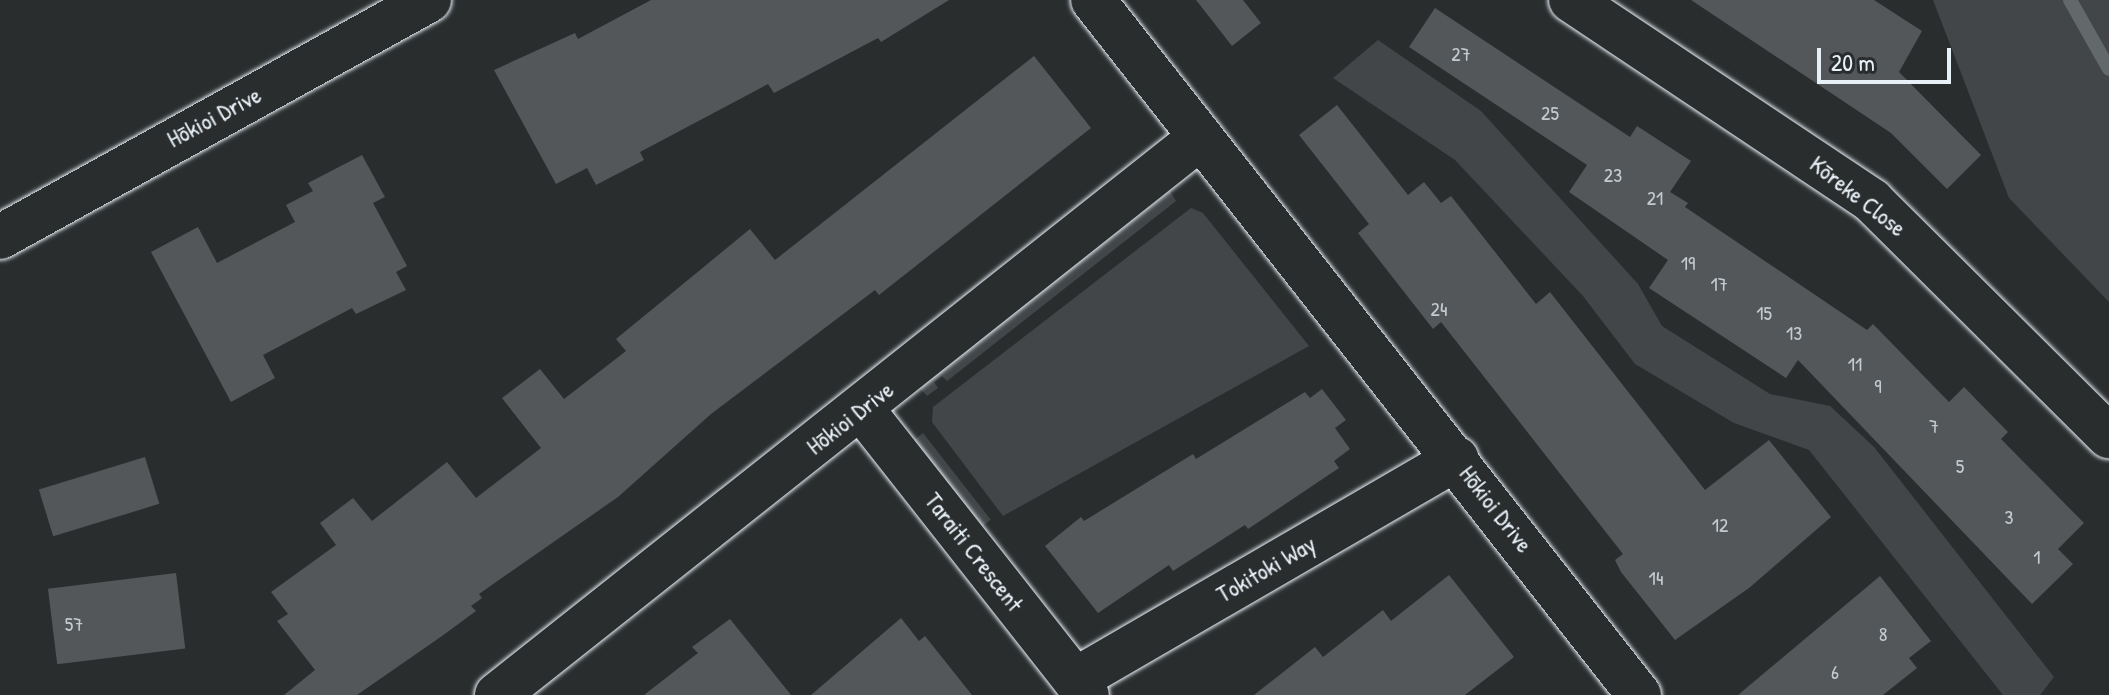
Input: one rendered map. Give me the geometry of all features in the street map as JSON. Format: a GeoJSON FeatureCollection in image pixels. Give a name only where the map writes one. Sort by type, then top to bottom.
{"type":"FeatureCollection","features":[{"type":"Feature","properties":{"kind":"street","name":"Hōkioi Drive"},"geometry":{"type":"LineString","coordinates":[[0,237],[429,0]]}},
{"type":"Feature","properties":{"kind":"street","name":"Hōkioi Drive"},"geometry":{"type":"LineString","coordinates":[[1093,0],[1457,459],[1622,690]]}},
{"type":"Feature","properties":{"kind":"street","name":"Kōreke Close"},"geometry":{"type":"LineString","coordinates":[[1571,0],[1872,201],[2109,436]]}},
{"type":"Feature","properties":{"kind":"street","name":"Hōkioi Drive"},"geometry":{"type":"LineString","coordinates":[[497,695],[1201,137]]}},
{"type":"Feature","properties":{"kind":"street","name":"Taraiti Crescent"},"geometry":{"type":"LineString","coordinates":[[861,408],[1081,688]]}},
{"type":"Feature","properties":{"kind":"street","name":"Tokitoki Way"},"geometry":{"type":"LineString","coordinates":[[1081,688],[1457,459]]}},
{"type":"Feature","properties":{"kind":"shaded area"},"geometry":{"type":"Polygon","coordinates":[[[1933,0],[2109,0],[2109,302],[2009,198],[1933,0]]]}},
{"type":"Feature","properties":{"kind":"shaded area"},"geometry":{"type":"Polygon","coordinates":[[[1378,40],[1481,111],[1638,284],[1662,326],[1770,394],[1830,406],[1874,447],[2054,677],[2040,695],[2003,695],[1809,450],[1734,423],[1635,364],[1583,296],[1455,160],[1333,78],[1378,40]]]}},
{"type":"Feature","properties":{"kind":"shaded area"},"geometry":{"type":"Polygon","coordinates":[[[1170,191],[1176,201],[947,381],[942,376],[934,382],[938,388],[927,396],[919,387],[1170,191]]]}},
{"type":"Feature","properties":{"kind":"shaded area"},"geometry":{"type":"Polygon","coordinates":[[[1191,208],[1203,213],[1309,346],[1003,516],[932,422],[933,407],[1191,208]]]}},
{"type":"Feature","properties":{"kind":"shaded area"},"geometry":{"type":"Polygon","coordinates":[[[923,433],[991,520],[981,527],[914,440],[923,433]]]}},
{"type":"Feature","properties":{"kind":"building"},"geometry":{"type":"Polygon","coordinates":[[[651,0],[949,0],[881,42],[878,38],[774,93],[768,84],[640,152],[644,160],[596,185],[587,168],[556,184],[494,70],[575,33],[578,39],[651,0]]]}},
{"type":"Feature","properties":{"kind":"building"},"geometry":{"type":"Polygon","coordinates":[[[1196,0],[1243,0],[1261,23],[1232,46],[1196,0]]]}},
{"type":"Feature","properties":{"kind":"building"},"geometry":{"type":"Polygon","coordinates":[[[1691,0],[1874,0],[1922,31],[1899,72],[1981,155],[1947,189],[1891,133],[1691,0]]]}},
{"type":"Feature","properties":{"kind":"building"},"geometry":{"type":"Polygon","coordinates":[[[1435,8],[1630,137],[1637,126],[1691,161],[1670,192],[1688,203],[1685,207],[1867,330],[1873,324],[1949,402],[1964,387],[2008,432],[2001,439],[2084,523],[2058,549],[2073,564],[2032,604],[1798,360],[1786,378],[1649,288],[1668,260],[1569,192],[1587,165],[1409,47],[1435,8]]]}},
{"type":"Feature","properties":{"kind":"building"},"geometry":{"type":"Polygon","coordinates":[[[1034,56],[1091,128],[879,295],[875,290],[711,414],[618,497],[479,594],[482,598],[471,606],[476,611],[442,636],[357,695],[284,695],[315,670],[277,621],[288,614],[271,592],[336,545],[320,523],[353,498],[372,521],[447,462],[476,498],[541,448],[502,398],[540,369],[564,399],[626,351],[616,339],[750,229],[775,260],[1034,56]]]}},
{"type":"Feature","properties":{"kind":"building"},"geometry":{"type":"Polygon","coordinates":[[[1337,105],[1408,195],[1424,182],[1441,203],[1451,196],[1536,304],[1550,292],[1705,490],[1769,440],[1831,517],[1749,588],[1675,640],[1621,572],[1615,560],[1623,554],[1441,322],[1433,329],[1358,233],[1369,224],[1299,135],[1337,105]]]}},
{"type":"Feature","properties":{"kind":"building"},"geometry":{"type":"Polygon","coordinates":[[[362,155],[385,197],[373,203],[407,266],[396,272],[406,290],[356,314],[352,308],[263,355],[275,378],[231,402],[151,252],[198,227],[217,263],[295,222],[286,205],[313,191],[308,183],[362,155]]]}},
{"type":"Feature","properties":{"kind":"building"},"geometry":{"type":"Polygon","coordinates":[[[1322,389],[1346,420],[1335,428],[1350,449],[1334,461],[1339,468],[1248,529],[1245,525],[1173,571],[1169,565],[1098,613],[1045,546],[1081,517],[1084,521],[1193,454],[1196,459],[1305,392],[1310,398],[1322,389]]]}},
{"type":"Feature","properties":{"kind":"building"},"geometry":{"type":"Polygon","coordinates":[[[145,457],[159,504],[53,536],[39,489],[145,457]]]}},
{"type":"Feature","properties":{"kind":"building"},"geometry":{"type":"Polygon","coordinates":[[[176,573],[185,648],[57,664],[48,589],[176,573]]]}},
{"type":"Feature","properties":{"kind":"building"},"geometry":{"type":"Polygon","coordinates":[[[1449,575],[1514,657],[1465,695],[1254,695],[1315,647],[1323,657],[1383,610],[1391,621],[1449,575]]]}},
{"type":"Feature","properties":{"kind":"building"},"geometry":{"type":"Polygon","coordinates":[[[1880,576],[1931,641],[1909,658],[1917,668],[1883,695],[1738,695],[1880,576]]]}},
{"type":"Feature","properties":{"kind":"building"},"geometry":{"type":"Polygon","coordinates":[[[901,618],[919,641],[925,636],[972,695],[811,695],[901,618]]]}},
{"type":"Feature","properties":{"kind":"building"},"geometry":{"type":"Polygon","coordinates":[[[730,619],[791,695],[644,695],[698,653],[692,647],[730,619]]]}},
{"type":"Feature","properties":{"kind":"waterway"},"geometry":{"type":"LineString","coordinates":[[2070,0],[2109,69]]}}]}
